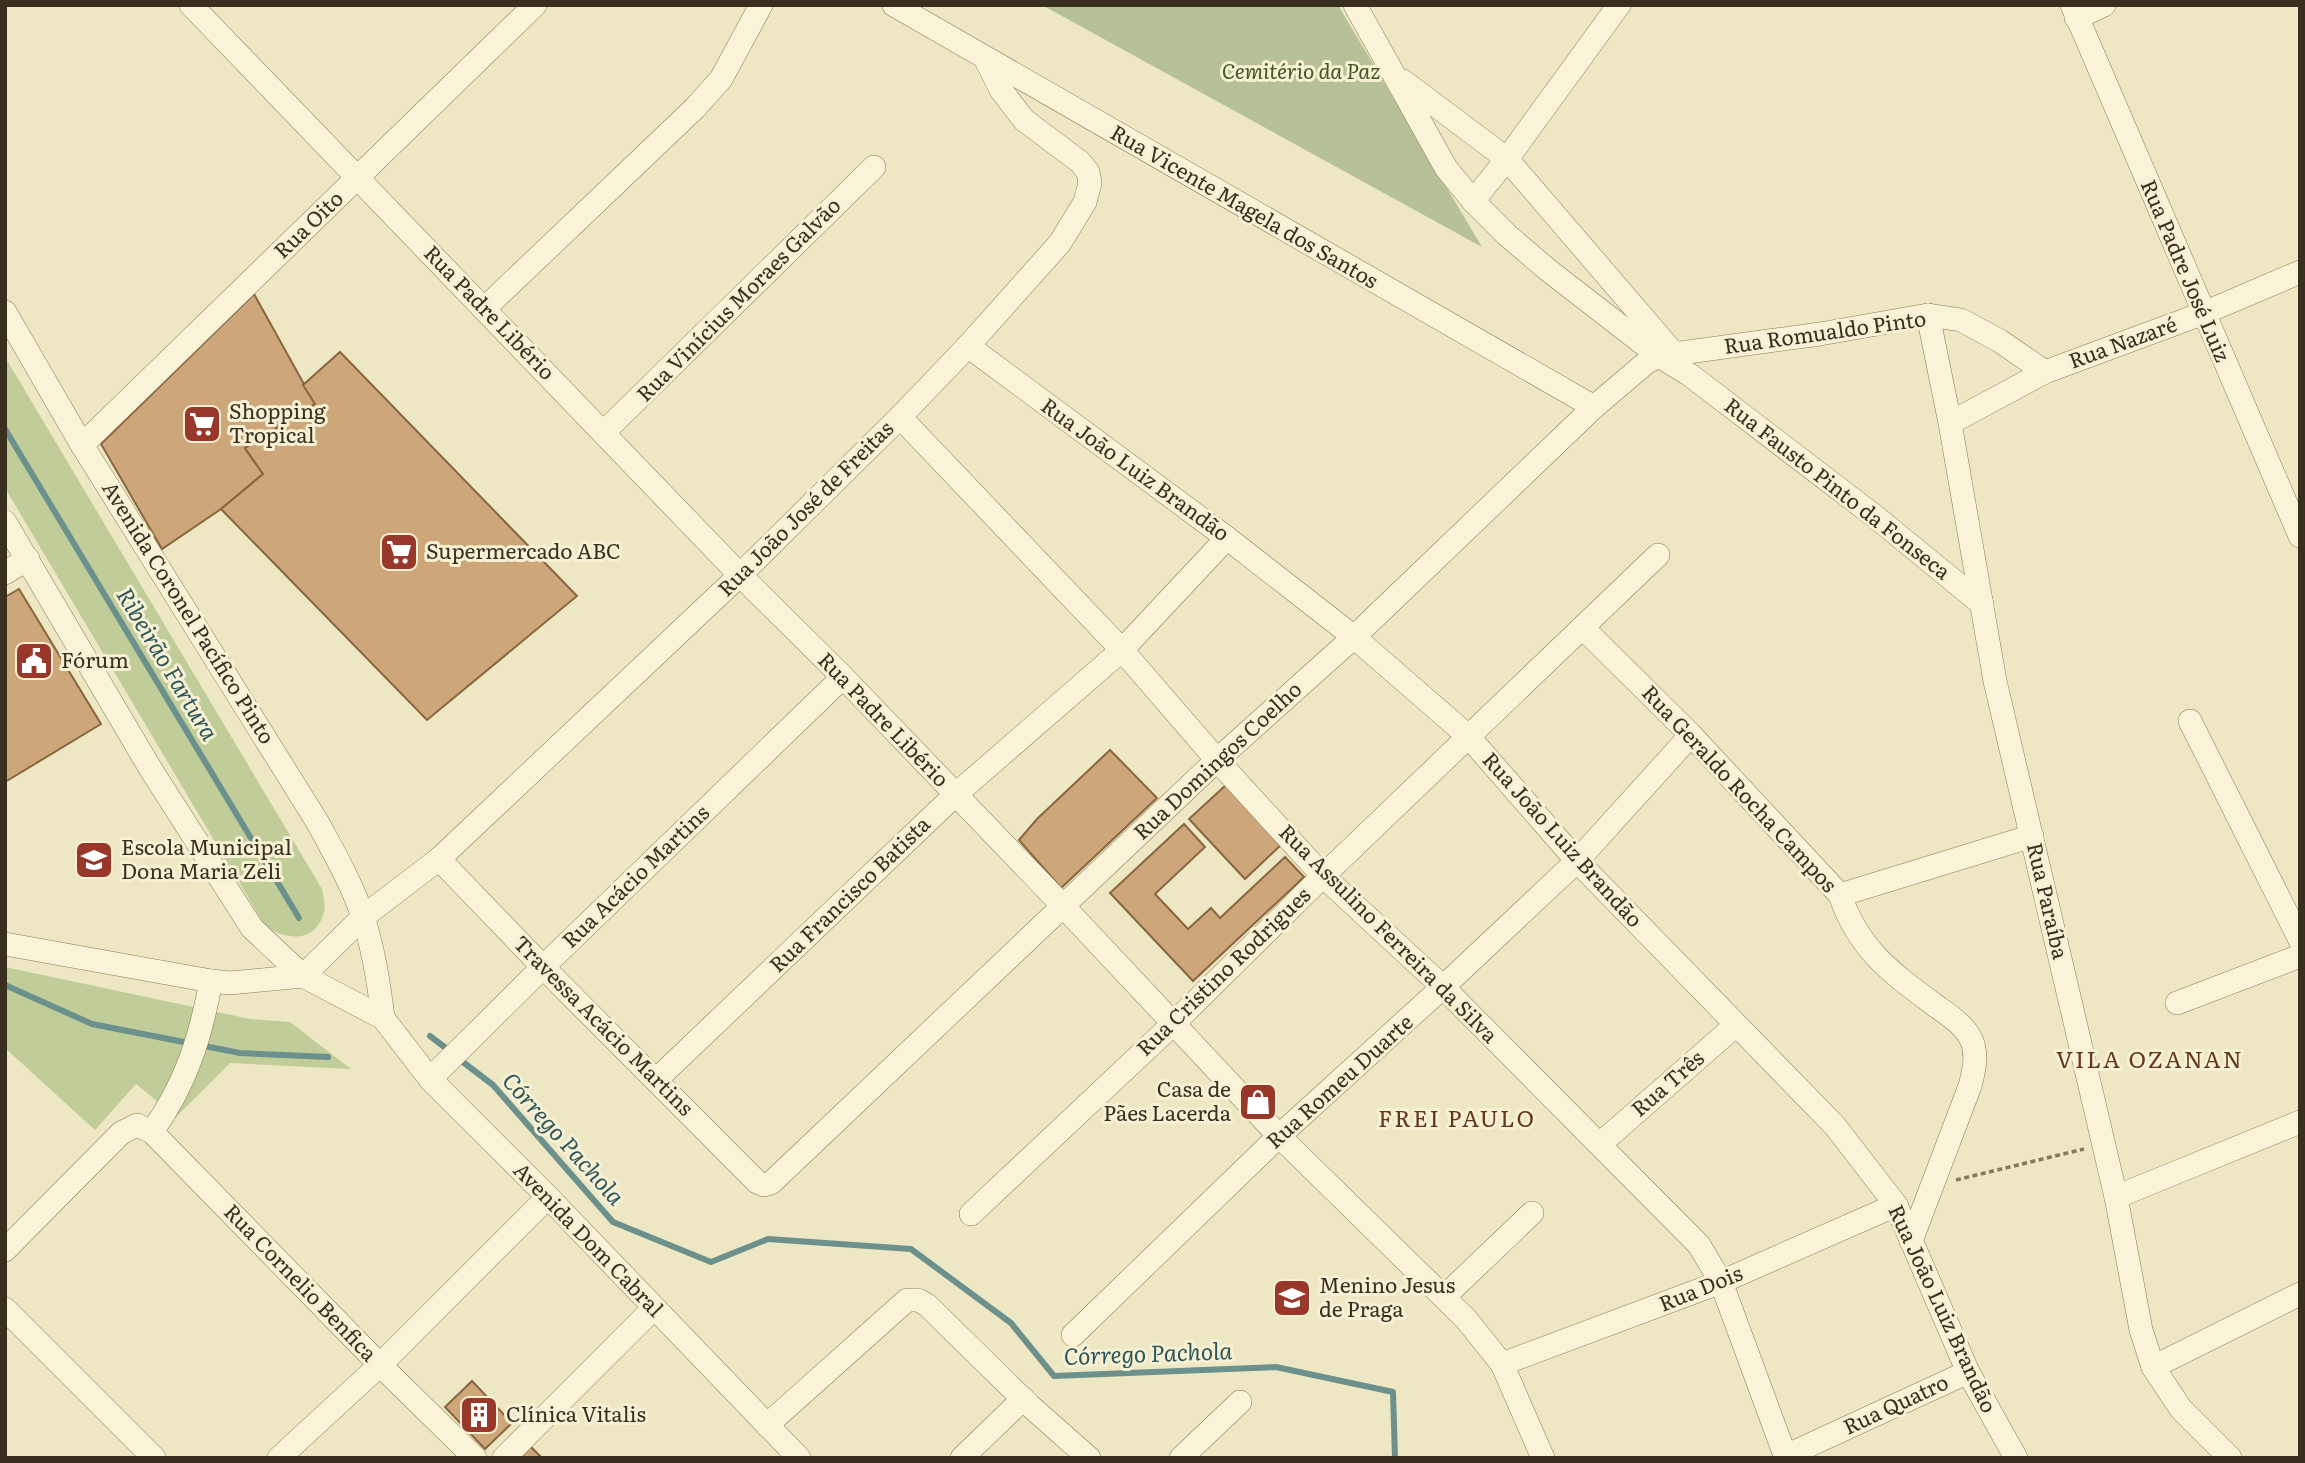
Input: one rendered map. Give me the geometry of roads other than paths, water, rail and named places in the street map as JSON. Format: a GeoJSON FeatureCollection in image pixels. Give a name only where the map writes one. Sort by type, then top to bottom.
{"type":"FeatureCollection","features":[{"type":"Feature","properties":{"kind":"street","name":"Rua Padre Libério"},"geometry":{"type":"LineString","coordinates":[[191,5],[740,575],[843,677],[1279,1136],[1466,1319],[1502,1364],[1543,1458]]}},
{"type":"Feature","properties":{"kind":"street","name":"Rua Oito"},"geometry":{"type":"LineString","coordinates":[[82,444],[535,5]]}},
{"type":"Feature","properties":{"kind":"street"},"geometry":{"type":"LineString","coordinates":[[484,309],[695,108],[721,79],[761,5]]}},
{"type":"Feature","properties":{"kind":"street","name":"Rua Vicente Magela dos Santos"},"geometry":{"type":"LineString","coordinates":[[894,5],[1594,407]]}},
{"type":"Feature","properties":{"kind":"street","name":"Rua Fausto Pinto da Fonseca"},"geometry":{"type":"LineString","coordinates":[[1355,5],[1446,168],[1473,201],[1507,235],[1548,270],[1667,356],[1877,518],[1982,604]]}},
{"type":"Feature","properties":{"kind":"street"},"geometry":{"type":"LineString","coordinates":[[1473,201],[1507,159],[1619,5]]}},
{"type":"Feature","properties":{"kind":"street"},"geometry":{"type":"LineString","coordinates":[[2074,12],[2104,5]]}},
{"type":"Feature","properties":{"kind":"street","name":"Rua Padre José Luiz"},"geometry":{"type":"LineString","coordinates":[[2074,12],[2300,536]]}},
{"type":"Feature","properties":{"kind":"street","name":"Rua João José de Freitas"},"geometry":{"type":"LineString","coordinates":[[303,976],[363,917],[439,859],[740,575],[900,417],[1060,243],[1085,202],[1090,183],[1088,172],[1080,162],[1024,120],[1010,104],[985,58]]}},
{"type":"Feature","properties":{"kind":"street","name":"Rua Fausto Pinto da Fonseca"},"geometry":{"type":"LineString","coordinates":[[1396,75],[1507,159],[1591,257],[1667,356]]}},
{"type":"Feature","properties":{"kind":"street","name":"Rua Vinícius Moraes Galvão"},"geometry":{"type":"LineString","coordinates":[[604,432],[874,167]]}},
{"type":"Feature","properties":{"kind":"street"},"geometry":{"type":"LineString","coordinates":[[1568,283],[1591,257]]}},
{"type":"Feature","properties":{"kind":"street","name":"Rua Nazaré"},"geometry":{"type":"LineString","coordinates":[[1950,423],[2045,372],[2204,313],[2300,272]]}},
{"type":"Feature","properties":{"kind":"street","name":"Avenida Coronel Pacífico Pinto"},"geometry":{"type":"LineString","coordinates":[[5,312],[82,444],[318,823],[363,917],[378,976],[383,1018]]}},
{"type":"Feature","properties":{"kind":"street","name":"Rua Romualdo Pinto"},"geometry":{"type":"LineString","coordinates":[[1667,356],[1928,315],[1961,320],[2000,341],[2045,372]]}},
{"type":"Feature","properties":{"kind":"street","name":"Rua Paraíba"},"geometry":{"type":"LineString","coordinates":[[1928,315],[1950,423],[1995,681],[2116,1197],[2141,1330],[2153,1367],[2181,1409],[2230,1458]]}},
{"type":"Feature","properties":{"kind":"street","name":"Rua João Luiz Brandão"},"geometry":{"type":"LineString","coordinates":[[968,346],[1227,538],[1354,637],[1468,736],[1577,861],[1835,1126],[1896,1205],[1968,1372],[2016,1458]]}},
{"type":"Feature","properties":{"kind":"street","name":"Rua Domingos Coelho"},"geometry":{"type":"LineString","coordinates":[[771,1184],[1217,760],[1354,637],[1594,407],[1647,362],[1667,356]]}},
{"type":"Feature","properties":{"kind":"street","name":"Rua Assulino Ferreira da Silva"},"geometry":{"type":"LineString","coordinates":[[900,417],[1122,650],[1217,760],[1323,876],[1443,987],[1699,1245],[1721,1282],[1786,1457]]}},
{"type":"Feature","properties":{"kind":"street"},"geometry":{"type":"LineString","coordinates":[[5,522],[150,768],[252,928],[303,976],[383,1018]]}},
{"type":"Feature","properties":{"kind":"street","name":"Rua Francisco Batista"},"geometry":{"type":"LineString","coordinates":[[656,1080],[955,795],[1122,650],[1227,538]]}},
{"type":"Feature","properties":{"kind":"street","name":"Rua Cristino Rodrigues"},"geometry":{"type":"LineString","coordinates":[[971,1214],[1172,1025],[1323,876],[1658,555]]}},
{"type":"Feature","properties":{"kind":"street"},"geometry":{"type":"LineString","coordinates":[[5,573],[28,559]]}},
{"type":"Feature","properties":{"kind":"street","name":"Rua Geraldo Rocha Campos"},"geometry":{"type":"LineString","coordinates":[[1583,628],[1691,735],[1840,895],[1848,918],[1862,942],[1889,971],[1958,1022],[1971,1040],[1976,1062],[1970,1086],[1911,1241]]}},
{"type":"Feature","properties":{"kind":"street","name":"Rua Acácio Martins"},"geometry":{"type":"LineString","coordinates":[[437,1073],[843,677]]}},
{"type":"Feature","properties":{"kind":"street"},"geometry":{"type":"LineString","coordinates":[[2190,721],[2300,940]]}},
{"type":"Feature","properties":{"kind":"street","name":"Rua Romeu Duarte"},"geometry":{"type":"LineString","coordinates":[[1073,1335],[1279,1136],[1577,861],[1691,735]]}},
{"type":"Feature","properties":{"kind":"street"},"geometry":{"type":"LineString","coordinates":[[1840,895],[2032,836]]}},
{"type":"Feature","properties":{"kind":"street","name":"Travessa Acácio Martins"},"geometry":{"type":"LineString","coordinates":[[439,859],[757,1182],[771,1184]]}},
{"type":"Feature","properties":{"kind":"street"},"geometry":{"type":"LineString","coordinates":[[5,944],[230,984],[303,976]]}},
{"type":"Feature","properties":{"kind":"street"},"geometry":{"type":"LineString","coordinates":[[2176,1003],[2300,956]]}},
{"type":"Feature","properties":{"kind":"street"},"geometry":{"type":"LineString","coordinates":[[5,1250],[121,1133],[137,1125],[152,1132],[189,1069],[205,1016],[211,981]]}},
{"type":"Feature","properties":{"kind":"street","name":"Avenida Dom Cabral"},"geometry":{"type":"LineString","coordinates":[[383,1018],[437,1073],[548,1197],[799,1458]]}},
{"type":"Feature","properties":{"kind":"street","name":"Rua Três"},"geometry":{"type":"LineString","coordinates":[[1600,1144],[1736,1025]]}},
{"type":"Feature","properties":{"kind":"street"},"geometry":{"type":"LineString","coordinates":[[2116,1197],[2300,1122]]}},
{"type":"Feature","properties":{"kind":"street","name":"Rua Cornelio Benfica"},"geometry":{"type":"LineString","coordinates":[[152,1132],[475,1458]]}},
{"type":"Feature","properties":{"kind":"street"},"geometry":{"type":"LineString","coordinates":[[279,1458],[380,1364],[548,1197]]}},
{"type":"Feature","properties":{"kind":"street","name":"Rua Dois"},"geometry":{"type":"LineString","coordinates":[[1502,1364],[1721,1282],[1896,1205]]}},
{"type":"Feature","properties":{"kind":"street"},"geometry":{"type":"LineString","coordinates":[[1444,1297],[1532,1213]]}},
{"type":"Feature","properties":{"kind":"street"},"geometry":{"type":"LineString","coordinates":[[2153,1367],[2300,1294]]}},
{"type":"Feature","properties":{"kind":"street"},"geometry":{"type":"LineString","coordinates":[[767,1425],[907,1300],[918,1300],[927,1305],[1023,1399],[1089,1458]]}},
{"type":"Feature","properties":{"kind":"street"},"geometry":{"type":"LineString","coordinates":[[504,1458],[654,1308]]}},
{"type":"Feature","properties":{"kind":"street"},"geometry":{"type":"LineString","coordinates":[[5,1309],[154,1458]]}},
{"type":"Feature","properties":{"kind":"street","name":"Rua Quatro"},"geometry":{"type":"LineString","coordinates":[[1786,1457],[1968,1372]]}},
{"type":"Feature","properties":{"kind":"street"},"geometry":{"type":"LineString","coordinates":[[962,1458],[1023,1399]]}},
{"type":"Feature","properties":{"kind":"street"},"geometry":{"type":"LineString","coordinates":[[1181,1458],[1240,1402]]}},
{"type":"Feature","properties":{"kind":"waterway","name":"Ribeirão Fartura"},"geometry":{"type":"LineString","coordinates":[[5,429],[299,918]]}},
{"type":"Feature","properties":{"kind":"waterway","name":"Córrego Pachola"},"geometry":{"type":"LineString","coordinates":[[5,985],[92,1024],[240,1053],[328,1057]]}},
{"type":"Feature","properties":{"kind":"waterway","name":"Córrego Pachola"},"geometry":{"type":"LineString","coordinates":[[430,1036],[451,1052]]}},
{"type":"Feature","properties":{"kind":"waterway","name":"Córrego Pachola"},"geometry":{"type":"LineString","coordinates":[[459,1059],[493,1085],[613,1222],[711,1262],[768,1239],[911,1249],[1011,1323],[1054,1376],[1276,1367],[1393,1392],[1395,1458]]}},
{"type":"Feature","properties":{"kind":"place","name":"Shopping Tropical"},"geometry":{"type":"Point","coordinates":[202,424]}},
{"type":"Feature","properties":{"kind":"place","name":"Supermercado ABC"},"geometry":{"type":"Point","coordinates":[399,552]}},
{"type":"Feature","properties":{"kind":"place","name":"Fórum"},"geometry":{"type":"Point","coordinates":[34,661]}},
{"type":"Feature","properties":{"kind":"place","name":"Escola Municipal Dona Maria Zeli"},"geometry":{"type":"Point","coordinates":[94,860]}},
{"type":"Feature","properties":{"kind":"place","name":"Casa de Pães Lacerda"},"geometry":{"type":"Point","coordinates":[1258,1102]}},
{"type":"Feature","properties":{"kind":"place","name":"Menino Jesus de Praga"},"geometry":{"type":"Point","coordinates":[1292,1298]}},
{"type":"Feature","properties":{"kind":"place","name":"Clínica Vitalis"},"geometry":{"type":"Point","coordinates":[479,1415]}},
{"type":"Feature","properties":{"kind":"district","name":"VILA OZANAN"},"geometry":{"type":"Point","coordinates":[2150,1060]}},
{"type":"Feature","properties":{"kind":"district","name":"FREI PAULO"},"geometry":{"type":"Point","coordinates":[1457,1119]}},
{"type":"Feature","properties":{"kind":"park label","name":"Cemitério da Paz"},"geometry":{"type":"Point","coordinates":[1301,72]}}]}
